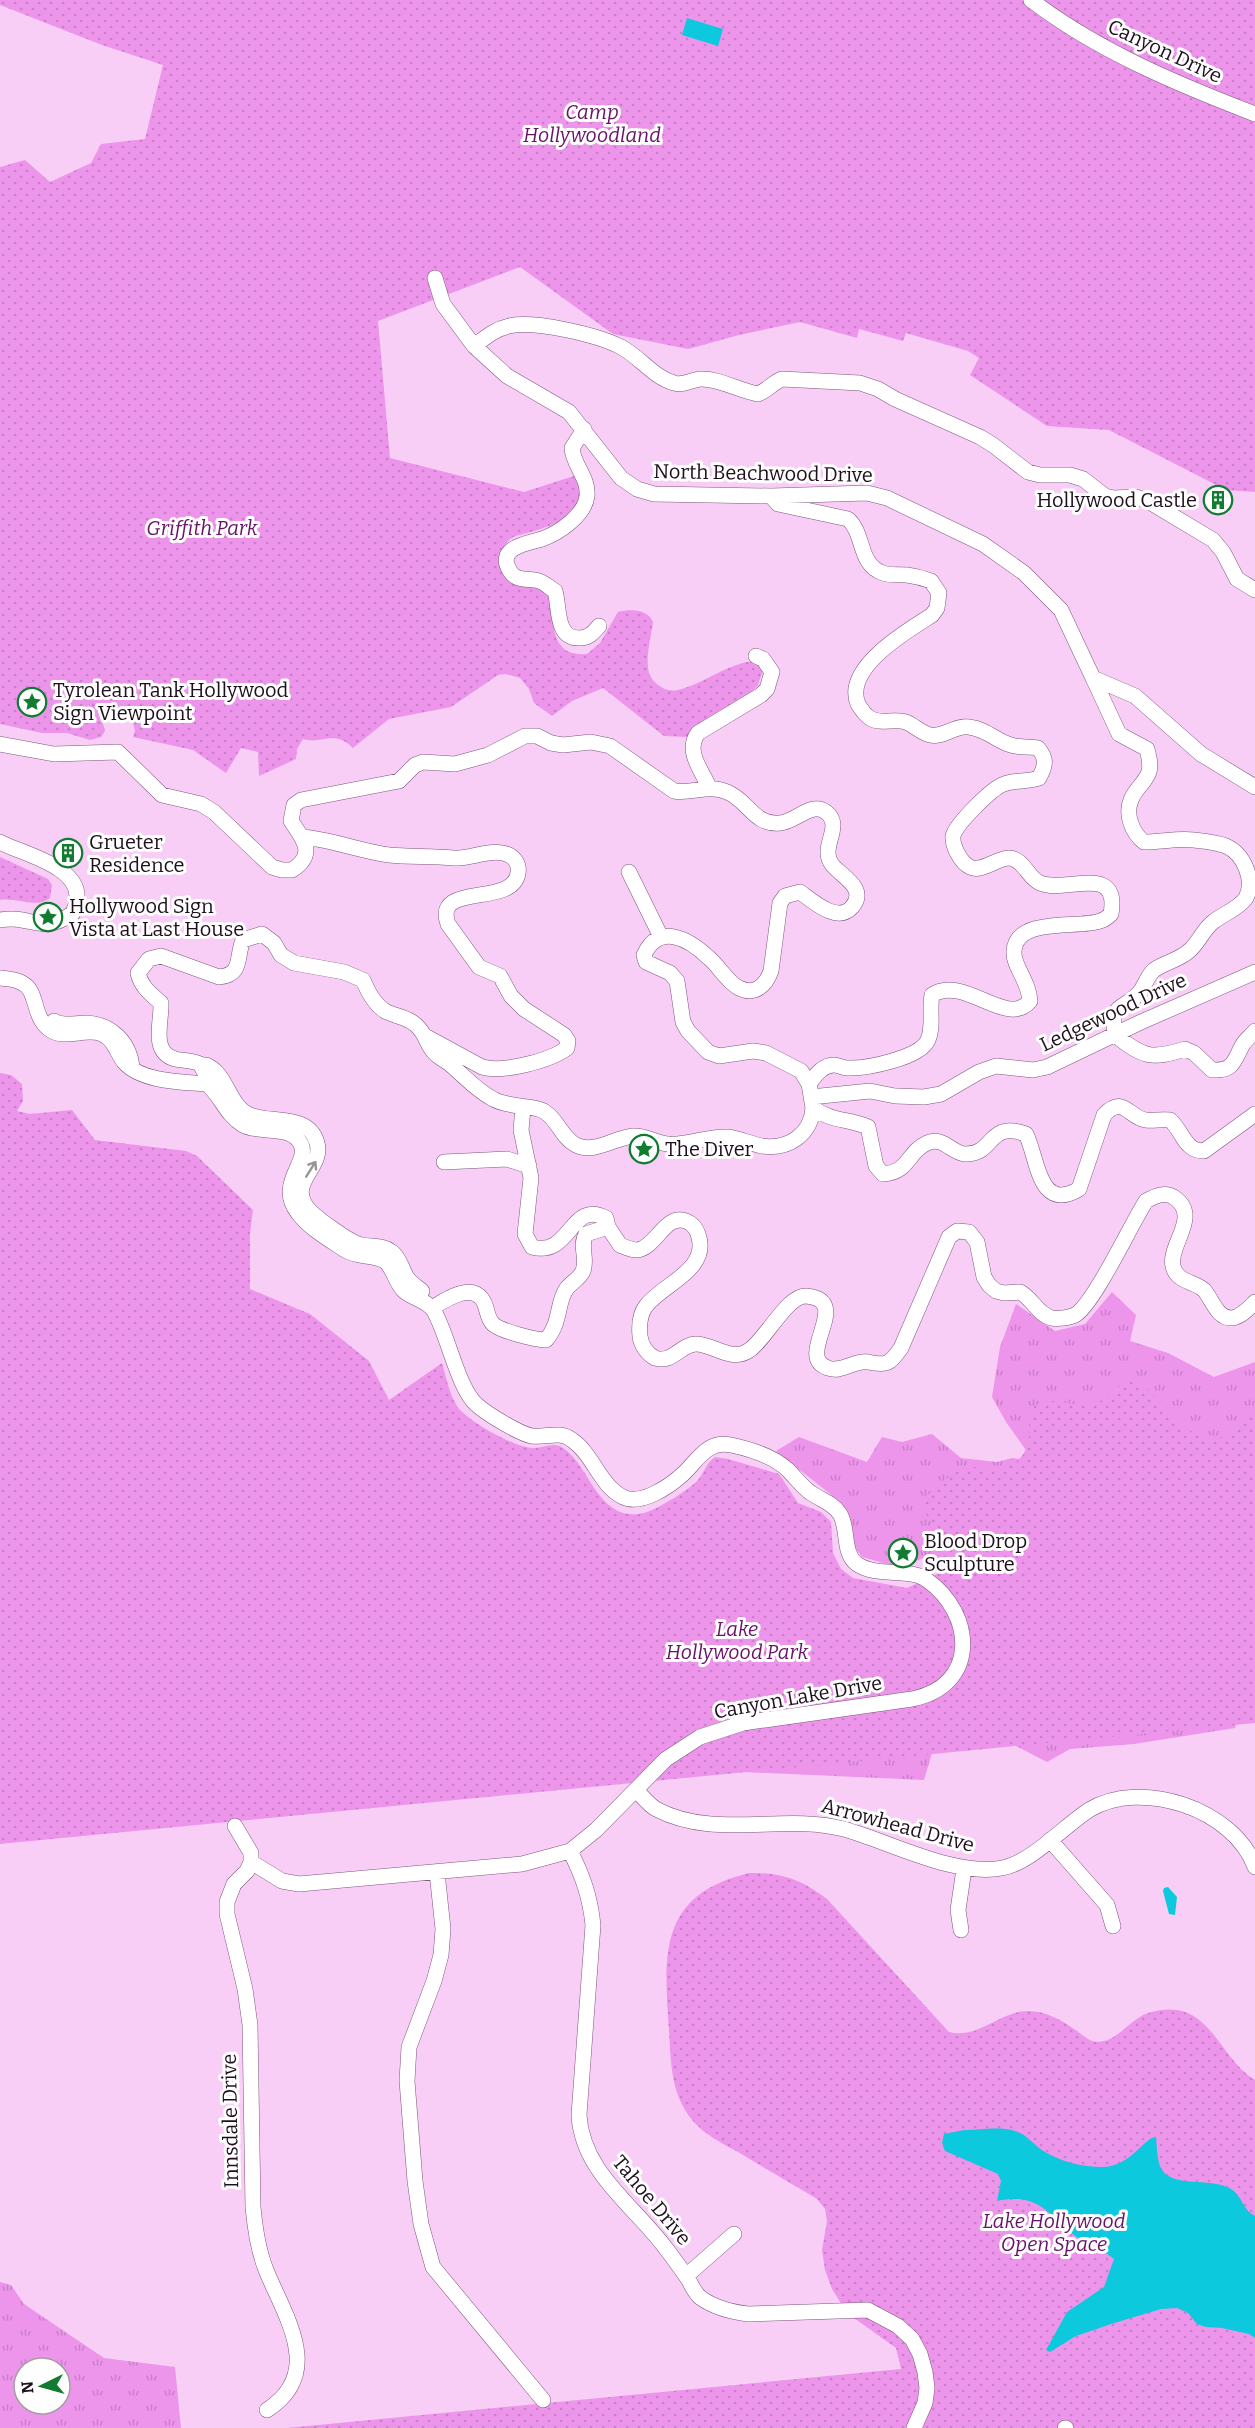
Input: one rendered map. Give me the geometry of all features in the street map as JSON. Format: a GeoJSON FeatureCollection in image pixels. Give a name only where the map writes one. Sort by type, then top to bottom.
{"type":"FeatureCollection","features":[{"type":"Feature","properties":{"kind":"street","name":"Canyon Drive"},"geometry":{"type":"LineString","coordinates":[[1031,0],[1057,20],[1104,47],[1161,76],[1255,114]]}},
{"type":"Feature","properties":{"kind":"street","name":"North Beachwood Drive"},"geometry":{"type":"LineString","coordinates":[[435,278],[442,304],[474,346],[507,376],[568,412],[584,429],[621,478],[637,489],[654,494],[771,496],[867,493],[887,498],[983,544],[1024,573],[1061,610],[1119,735],[1147,749],[1150,761],[1144,782],[1130,801],[1129,816],[1138,838],[1144,842],[1193,840],[1226,846],[1239,855],[1248,869],[1253,885],[1247,897],[1238,907],[1204,930],[1191,950],[1175,961],[1154,970],[1139,993],[1119,1006],[1113,1019],[1115,1035]]}},
{"type":"Feature","properties":{"kind":"street"},"geometry":{"type":"LineString","coordinates":[[474,346],[491,333],[510,326],[527,325],[556,328],[609,342],[622,348],[650,370],[682,385],[702,379],[758,394],[766,391],[772,383],[783,379],[860,383],[878,389],[895,399],[980,437],[1028,472],[1040,476],[1070,475],[1083,478],[1105,495],[1114,498],[1136,497],[1148,501],[1213,540],[1223,552],[1237,579],[1255,590]]}},
{"type":"Feature","properties":{"kind":"street"},"geometry":{"type":"LineString","coordinates":[[584,429],[572,448],[588,488],[583,510],[571,521],[543,539],[515,547],[508,555],[507,564],[510,572],[517,577],[538,580],[555,591],[562,628],[567,635],[582,639],[590,637],[599,627]]}},
{"type":"Feature","properties":{"kind":"street"},"geometry":{"type":"LineString","coordinates":[[427,1037],[431,1050],[469,1083],[507,1106],[544,1110],[554,1119],[567,1138],[576,1145],[587,1148],[635,1136],[668,1144],[727,1137],[766,1146],[781,1145],[803,1134],[809,1126],[811,1096],[819,1071],[833,1065],[847,1068],[865,1066],[916,1053],[927,1044],[930,1035],[930,1004],[932,995],[938,991],[961,990],[1012,1010],[1024,1008],[1030,1001],[1029,988],[1019,969],[1014,952],[1019,939],[1026,932],[1038,927],[1098,922],[1112,914],[1112,894],[1096,882],[1052,886],[1041,884],[1032,878],[1018,861],[1010,858],[980,868],[970,868],[961,859],[954,847],[953,837],[958,825],[1002,784],[1040,778],[1046,761],[1044,755],[1038,748],[1013,746],[991,734],[971,727],[960,727],[928,735],[903,721],[879,721],[870,718],[861,710],[856,699],[859,678],[875,657],[932,615],[938,608],[939,593],[931,581],[907,575],[882,573],[867,562],[855,526],[848,519],[778,504],[771,496]]}},
{"type":"Feature","properties":{"kind":"street"},"geometry":{"type":"LineString","coordinates":[[710,787],[692,752],[692,741],[698,733],[761,695],[766,689],[772,672],[763,659],[756,656]]}},
{"type":"Feature","properties":{"kind":"street"},"geometry":{"type":"LineString","coordinates":[[1093,678],[1136,696],[1201,754],[1255,787]]}},
{"type":"Feature","properties":{"kind":"street"},"geometry":{"type":"LineString","coordinates":[[0,744],[54,754],[118,752],[162,795],[201,804],[214,812],[272,867],[292,870],[299,866],[305,858],[307,848],[303,837],[291,821],[294,805],[301,800],[399,781],[415,765],[423,762],[455,764],[488,755],[525,736],[537,736],[551,743],[562,745],[601,742],[674,792],[683,793],[710,787],[727,792],[739,799],[747,810],[764,822],[781,823],[796,818],[812,808],[820,809],[831,818],[834,826],[828,848],[831,864],[851,881],[856,898],[852,907],[838,913],[828,911],[800,892],[785,896],[780,903],[771,971],[768,981],[760,989],[739,988],[701,951],[671,935],[662,937],[647,948],[644,955],[646,962],[670,973],[677,981],[683,1022],[700,1046],[719,1056],[753,1051],[766,1053],[801,1071],[811,1096],[826,1117],[852,1120],[868,1127],[876,1166],[883,1174],[896,1173],[927,1144],[936,1141],[945,1143],[960,1153],[968,1154],[983,1149],[1001,1131],[1012,1129],[1026,1134],[1046,1188],[1059,1196],[1079,1189],[1104,1115],[1116,1106],[1126,1108],[1144,1120],[1170,1120],[1179,1127],[1190,1148],[1196,1151],[1204,1151],[1255,1114]]}},
{"type":"Feature","properties":{"kind":"street"},"geometry":{"type":"LineString","coordinates":[[303,837],[389,855],[460,859],[499,853],[515,860],[519,868],[513,885],[503,891],[453,902],[446,908],[447,924],[479,967],[500,976],[511,996],[524,1009],[564,1035],[568,1041],[567,1048],[560,1053],[501,1070],[482,1067],[427,1037],[402,1016],[387,1012],[378,1005],[363,980],[344,972],[294,963],[281,955],[274,943],[262,934],[243,940],[238,951],[235,971],[228,976],[219,977],[161,956],[149,959],[138,973],[146,990],[161,1003],[159,1042],[164,1052],[173,1058],[195,1061],[202,1067],[216,1088],[249,1115],[292,1122],[307,1128],[313,1134],[319,1150],[314,1166],[303,1181],[301,1188],[306,1207],[357,1244],[391,1251],[400,1262],[409,1281],[426,1294],[430,1306],[454,1296],[469,1292],[475,1293],[483,1300],[489,1319],[495,1327],[526,1335],[535,1340],[546,1340],[554,1331],[561,1300],[567,1289],[584,1271],[585,1259],[582,1246],[586,1234],[608,1227]]}},
{"type":"Feature","properties":{"kind":"street"},"geometry":{"type":"LineString","coordinates":[[0,842],[65,872],[76,890],[77,900],[73,913],[53,924],[13,919],[0,920]]}},
{"type":"Feature","properties":{"kind":"street"},"geometry":{"type":"LineString","coordinates":[[629,872],[662,937]]}},
{"type":"Feature","properties":{"kind":"street"},"geometry":{"type":"LineString","coordinates":[[0,969],[28,974],[36,980],[45,1011],[57,1023],[63,1025],[96,1024],[107,1027],[118,1035],[127,1047],[132,1069]]}},
{"type":"Feature","properties":{"kind":"street","name":"Ledgewood Drive"},"geometry":{"type":"LineString","coordinates":[[811,1096],[870,1091],[924,1097],[941,1094],[979,1072],[996,1066],[1033,1070],[1047,1067],[1230,981],[1255,972]]}},
{"type":"Feature","properties":{"kind":"street"},"geometry":{"type":"LineString","coordinates":[[0,978],[26,985],[33,996],[39,1019],[50,1030],[63,1035],[90,1032],[102,1035],[112,1043],[125,1064],[147,1076],[216,1088]]}},
{"type":"Feature","properties":{"kind":"street"},"geometry":{"type":"LineString","coordinates":[[1115,1035],[1132,1048],[1146,1054],[1161,1056],[1185,1049],[1194,1053],[1212,1070],[1223,1071],[1233,1065],[1244,1043],[1255,1031]]}},
{"type":"Feature","properties":{"kind":"street"},"geometry":{"type":"LineString","coordinates":[[523,1108],[521,1130],[531,1178],[525,1234],[532,1247],[549,1249],[558,1244],[573,1225],[589,1214],[599,1214],[606,1218],[608,1227],[620,1245],[637,1250],[644,1247],[669,1224],[678,1220],[687,1221],[696,1229],[700,1240],[694,1263],[686,1274],[646,1305],[640,1316],[641,1342],[648,1354],[657,1359],[668,1358],[693,1344],[733,1355],[747,1353],[762,1340],[795,1299],[804,1296],[820,1301],[826,1308],[826,1320],[816,1351],[818,1359],[826,1368],[836,1370],[860,1362],[885,1364],[894,1359],[901,1348],[949,1237],[957,1230],[969,1232],[977,1242],[984,1277],[996,1291],[1020,1292],[1050,1318],[1061,1319],[1075,1315],[1098,1286],[1146,1201],[1157,1195],[1167,1194],[1177,1199],[1184,1210],[1185,1222],[1181,1238],[1171,1255],[1173,1269],[1179,1277],[1204,1291],[1220,1313],[1226,1317],[1240,1315],[1255,1302]]}},
{"type":"Feature","properties":{"kind":"street"},"geometry":{"type":"LineString","coordinates":[[444,1162],[507,1159],[529,1166]]}},
{"type":"Feature","properties":{"kind":"street","name":"Canyon Lake Drive"},"geometry":{"type":"LineString","coordinates":[[251,1862],[282,1881],[299,1884],[522,1864],[570,1851],[596,1830],[658,1766],[690,1742],[720,1728],[749,1722],[912,1699],[931,1694],[949,1680],[961,1660],[964,1637],[962,1625],[946,1600],[929,1581],[918,1575],[866,1568],[855,1563],[849,1554],[843,1521],[834,1508],[811,1493],[772,1459],[731,1445],[718,1445],[705,1450],[677,1479],[648,1496],[635,1500],[622,1497],[612,1489],[580,1446],[568,1437],[554,1434],[530,1436],[484,1410],[472,1400],[430,1306]]}},
{"type":"Feature","properties":{"kind":"street","name":"Arrowhead Drive"},"geometry":{"type":"LineString","coordinates":[[636,1790],[654,1808],[677,1818],[716,1824],[809,1822],[844,1829],[964,1869],[1003,1868],[1021,1860],[1089,1810],[1106,1802],[1152,1798],[1175,1801],[1222,1824],[1239,1840],[1255,1867]]}},
{"type":"Feature","properties":{"kind":"street"},"geometry":{"type":"LineString","coordinates":[[235,1826],[251,1853],[251,1862]]}},
{"type":"Feature","properties":{"kind":"street"},"geometry":{"type":"LineString","coordinates":[[1050,1840],[1107,1905],[1113,1926]]}},
{"type":"Feature","properties":{"kind":"street","name":"Tahoe Drive"},"geometry":{"type":"LineString","coordinates":[[570,1851],[583,1876],[593,1925],[579,2115],[583,2141],[602,2175],[662,2243],[701,2298],[729,2311],[748,2314],[868,2310],[898,2326],[912,2339],[920,2354],[927,2388],[925,2403],[914,2428]]}},
{"type":"Feature","properties":{"kind":"street","name":"Innsdale Drive"},"geometry":{"type":"LineString","coordinates":[[251,1862],[247,1871],[234,1884],[227,1902],[227,1914],[245,1989],[250,2025],[252,2207],[265,2267],[290,2322],[297,2347],[298,2362],[291,2387],[267,2410]]}},
{"type":"Feature","properties":{"kind":"street"},"geometry":{"type":"LineString","coordinates":[[960,1930],[958,1910],[964,1869]]}},
{"type":"Feature","properties":{"kind":"street"},"geometry":{"type":"LineString","coordinates":[[437,1872],[443,1929],[441,1955],[434,1981],[409,2047],[407,2081],[421,2224],[433,2267],[543,2400]]}},
{"type":"Feature","properties":{"kind":"street"},"geometry":{"type":"LineString","coordinates":[[686,2276],[734,2234]]}},
{"type":"Feature","properties":{"kind":"green space","name":"Griffith Park"},"geometry":{"type":"Polygon","coordinates":[[[0,0],[1255,0],[1255,492],[1226,490],[1109,430],[1047,426],[970,375],[979,358],[968,351],[906,333],[903,341],[859,329],[857,338],[800,322],[688,349],[613,334],[520,267],[378,321],[390,458],[524,492],[577,475],[583,489],[574,510],[557,523],[510,539],[500,557],[503,575],[514,584],[536,588],[548,595],[552,604],[553,622],[558,642],[572,653],[587,654],[600,643],[618,612],[628,610],[643,612],[653,622],[648,654],[649,673],[660,687],[673,691],[678,690],[697,684],[736,665],[756,661],[763,670],[758,685],[751,693],[688,737],[664,736],[603,688],[572,701],[552,716],[534,703],[529,689],[520,678],[506,674],[498,675],[451,707],[389,719],[353,748],[340,739],[303,739],[297,749],[296,759],[259,776],[258,752],[241,748],[226,773],[193,750],[133,737],[135,731],[132,718],[102,720],[105,731],[101,737],[90,740],[67,733],[42,733],[0,724],[0,167],[25,160],[50,182],[91,163],[101,144],[145,139],[163,65],[102,45],[0,5],[0,0]]]}},
{"type":"Feature","properties":{"kind":"green space"},"geometry":{"type":"Polygon","coordinates":[[[0,857],[48,879],[52,885],[50,898],[39,903],[0,900],[0,857]]]}},
{"type":"Feature","properties":{"kind":"green space","name":"Lake Hollywood Park"},"geometry":{"type":"Polygon","coordinates":[[[0,1073],[11,1075],[22,1084],[23,1101],[17,1111],[30,1114],[72,1110],[95,1140],[186,1151],[197,1156],[253,1210],[250,1233],[250,1289],[310,1314],[369,1361],[389,1400],[442,1363],[454,1401],[470,1419],[524,1447],[556,1445],[563,1448],[573,1457],[606,1502],[616,1510],[628,1514],[644,1513],[679,1495],[696,1482],[715,1457],[779,1474],[798,1503],[821,1512],[831,1522],[833,1553],[841,1569],[853,1578],[907,1588],[939,1573],[940,1540],[926,1514],[925,1500],[934,1488],[960,1469],[973,1467],[1000,1469],[1013,1464],[1026,1450],[1029,1420],[1034,1407],[1039,1403],[1052,1401],[1088,1406],[1101,1401],[1122,1385],[1135,1382],[1147,1388],[1194,1433],[1206,1438],[1217,1439],[1229,1434],[1255,1405],[1255,1723],[0,1844],[0,1073]]]}},
{"type":"Feature","properties":{"kind":"green space"},"geometry":{"type":"Polygon","coordinates":[[[1112,1292],[1136,1315],[1130,1341],[1168,1353],[1214,1377],[1255,1362],[1255,1717],[1238,1720],[1235,1728],[1134,1744],[1070,1749],[1047,1762],[995,1735],[934,1746],[924,1780],[743,1772],[666,1779],[955,1583],[931,1556],[897,1567],[862,1557],[854,1546],[847,1512],[834,1497],[776,1451],[799,1437],[867,1462],[882,1437],[902,1442],[932,1434],[961,1458],[997,1462],[1012,1458],[1027,1460],[1028,1453],[992,1397],[1000,1347],[1016,1304],[1055,1331],[1085,1324],[1112,1292]]]}},
{"type":"Feature","properties":{"kind":"green space","name":"Lake Hollywood Open Space"},"geometry":{"type":"Polygon","coordinates":[[[749,1873],[772,1874],[791,1879],[808,1886],[827,1899],[949,2032],[970,2032],[1017,2012],[1034,2011],[1054,2017],[1090,2040],[1100,2042],[1114,2036],[1141,2016],[1169,2009],[1185,2012],[1199,2019],[1210,2030],[1241,2069],[1255,2080],[1255,2428],[287,2428],[901,2369],[896,2348],[854,2318],[832,2289],[825,2270],[822,2250],[827,2221],[825,2209],[817,2199],[703,2131],[686,2111],[676,2090],[670,2055],[667,2003],[668,1953],[673,1931],[682,1912],[697,1896],[719,1883],[749,1873]]]}},
{"type":"Feature","properties":{"kind":"green space"},"geometry":{"type":"Polygon","coordinates":[[[0,2282],[11,2285],[24,2304],[104,2358],[175,2367],[181,2428],[0,2428],[0,2282]]]}},
{"type":"Feature","properties":{"kind":"water"},"geometry":{"type":"Polygon","coordinates":[[[687,18],[723,29],[718,46],[682,35],[687,18]]]}},
{"type":"Feature","properties":{"kind":"water"},"geometry":{"type":"Polygon","coordinates":[[[1168,1887],[1177,1897],[1175,1915],[1169,1914],[1163,1891],[1168,1887]]]}},
{"type":"Feature","properties":{"kind":"water"},"geometry":{"type":"Polygon","coordinates":[[[996,2128],[1015,2131],[1058,2159],[1095,2167],[1112,2166],[1121,2162],[1129,2158],[1151,2138],[1156,2137],[1159,2163],[1168,2176],[1185,2181],[1217,2184],[1234,2191],[1248,2211],[1255,2216],[1255,2338],[1249,2334],[1197,2324],[1188,2313],[1177,2308],[1161,2309],[1111,2324],[1076,2336],[1050,2352],[1046,2350],[1067,2312],[1104,2287],[1114,2259],[1096,2245],[1078,2238],[1051,2214],[1034,2203],[1012,2199],[997,2201],[1001,2181],[998,2174],[945,2151],[942,2143],[944,2134],[996,2128]]]}},
{"type":"Feature","properties":{"kind":"place","name":"Hollywood Castle"},"geometry":{"type":"Point","coordinates":[1218,500]}},
{"type":"Feature","properties":{"kind":"place","name":"Tyrolean Tank Hollywood Sign Viewpoint"},"geometry":{"type":"Point","coordinates":[32,702]}},
{"type":"Feature","properties":{"kind":"place","name":"Grueter Residence"},"geometry":{"type":"Point","coordinates":[68,853]}},
{"type":"Feature","properties":{"kind":"place","name":"Hollywood Sign Vista at Last House"},"geometry":{"type":"Point","coordinates":[48,917]}},
{"type":"Feature","properties":{"kind":"place","name":"The Diver"},"geometry":{"type":"Point","coordinates":[644,1149]}},
{"type":"Feature","properties":{"kind":"place","name":"Blood Drop Sculpture"},"geometry":{"type":"Point","coordinates":[903,1553]}},
{"type":"Feature","properties":{"kind":"park label","name":"Camp Hollywoodland"},"geometry":{"type":"Point","coordinates":[592,124]}}]}
